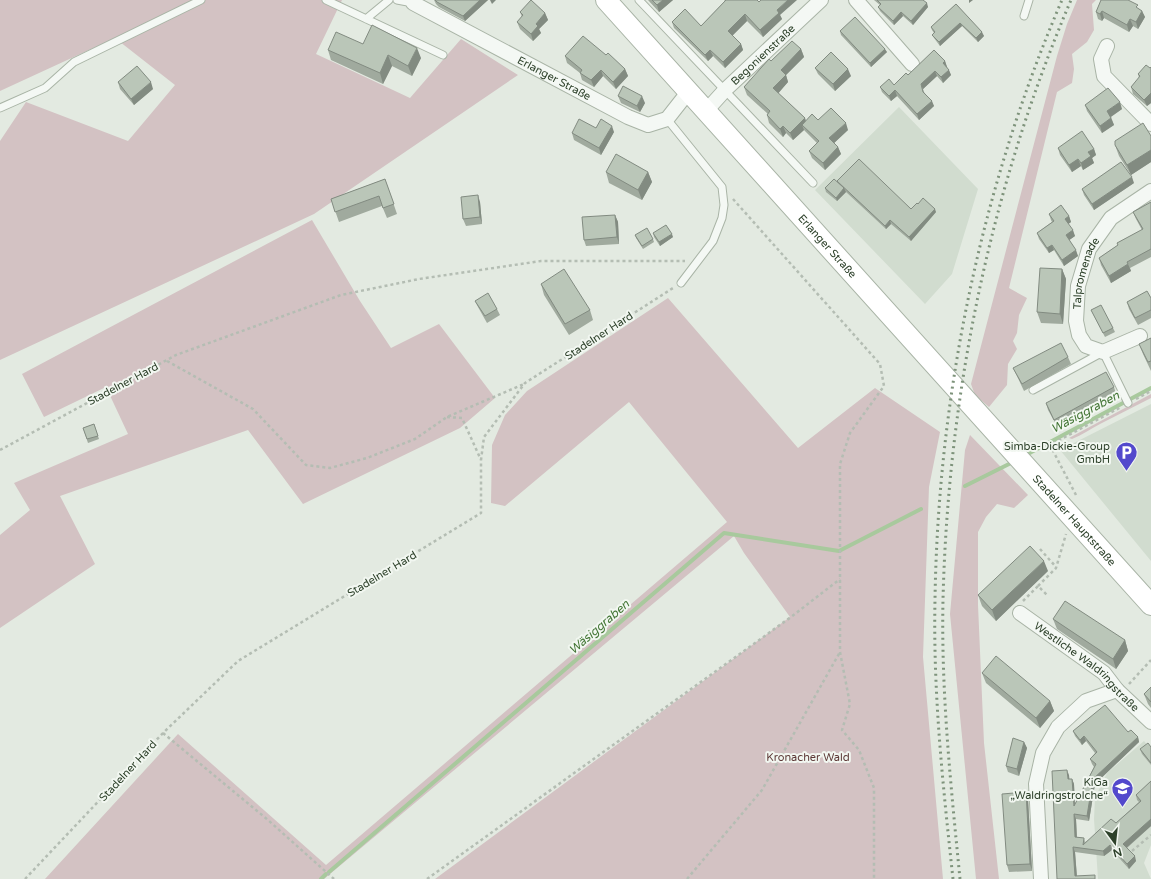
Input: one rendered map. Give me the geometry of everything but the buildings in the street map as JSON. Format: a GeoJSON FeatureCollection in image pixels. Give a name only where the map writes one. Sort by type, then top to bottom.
{"type":"FeatureCollection","features":[{"type":"Feature","properties":{"kind":"main road","name":"Erlanger Straße"},"geometry":{"type":"LineString","coordinates":[[606,0],[967,399]]}},
{"type":"Feature","properties":{"kind":"main road","name":"Stadelner Hauptstraße"},"geometry":{"type":"LineString","coordinates":[[967,399],[1151,605]]}},
{"type":"Feature","properties":{"kind":"street","name":"Begonienstraße"},"geometry":{"type":"LineString","coordinates":[[706,111],[724,90],[821,0]]}},
{"type":"Feature","properties":{"kind":"street"},"geometry":{"type":"LineString","coordinates":[[856,0],[912,64]]}},
{"type":"Feature","properties":{"kind":"street","name":"Erlanger Straße"},"geometry":{"type":"LineString","coordinates":[[413,3],[628,117],[648,125],[667,119]]}},
{"type":"Feature","properties":{"kind":"street"},"geometry":{"type":"LineString","coordinates":[[1106,46],[1100,59],[1104,76],[1151,124]]}},
{"type":"Feature","properties":{"kind":"street"},"geometry":{"type":"LineString","coordinates":[[667,119],[689,91]]}},
{"type":"Feature","properties":{"kind":"street","name":"Talpromenade"},"geometry":{"type":"LineString","coordinates":[[1103,352],[1086,346],[1079,335],[1076,321],[1078,286],[1089,250],[1111,218],[1151,191]]}},
{"type":"Feature","properties":{"kind":"street"},"geometry":{"type":"LineString","coordinates":[[1103,352],[1140,336]]}},
{"type":"Feature","properties":{"kind":"street","name":"Westliche Waldringstraße"},"geometry":{"type":"LineString","coordinates":[[1020,613],[1104,673],[1119,692],[1151,722]]}},
{"type":"Feature","properties":{"kind":"street"},"geometry":{"type":"LineString","coordinates":[[1041,879],[1036,784],[1043,753],[1058,727],[1086,701],[1119,692]]}},
{"type":"Feature","properties":{"kind":"lane"},"geometry":{"type":"LineString","coordinates":[[0,108],[45,88],[74,62],[200,0]]}},
{"type":"Feature","properties":{"kind":"lane"},"geometry":{"type":"LineString","coordinates":[[326,0],[443,55]]}},
{"type":"Feature","properties":{"kind":"lane"},"geometry":{"type":"LineString","coordinates":[[366,19],[389,0]]}},
{"type":"Feature","properties":{"kind":"lane"},"geometry":{"type":"LineString","coordinates":[[397,0],[413,3]]}},
{"type":"Feature","properties":{"kind":"lane"},"geometry":{"type":"LineString","coordinates":[[639,0],[813,183]]}},
{"type":"Feature","properties":{"kind":"lane"},"geometry":{"type":"LineString","coordinates":[[1024,16],[1029,0]]}},
{"type":"Feature","properties":{"kind":"lane"},"geometry":{"type":"LineString","coordinates":[[667,119],[722,187],[724,205],[722,218],[713,241],[681,283]]}},
{"type":"Feature","properties":{"kind":"lane"},"geometry":{"type":"LineString","coordinates":[[1033,390],[1103,352],[1128,403]]}},
{"type":"Feature","properties":{"kind":"path"},"geometry":{"type":"LineString","coordinates":[[722,187],[880,364],[884,386],[850,433],[840,464],[840,652],[850,704],[842,730],[859,750],[874,788],[874,879]]}},
{"type":"Feature","properties":{"kind":"path","name":"Stadelner Hard"},"geometry":{"type":"LineString","coordinates":[[0,450],[176,355],[341,295],[419,280],[541,261],[698,261]]}},
{"type":"Feature","properties":{"kind":"path","name":"Stadelner Hard"},"geometry":{"type":"LineString","coordinates":[[25,879],[163,733],[238,661],[481,513],[481,460],[484,437],[525,383],[681,283]]}},
{"type":"Feature","properties":{"kind":"path"},"geometry":{"type":"LineString","coordinates":[[166,361],[253,409],[306,465],[330,468],[367,458],[415,439],[447,417],[525,383]]}},
{"type":"Feature","properties":{"kind":"path"},"geometry":{"type":"LineString","coordinates":[[1077,498],[1050,445],[1151,391]]}},
{"type":"Feature","properties":{"kind":"path"},"geometry":{"type":"LineString","coordinates":[[447,417],[462,418],[481,460]]}},
{"type":"Feature","properties":{"kind":"path"},"geometry":{"type":"LineString","coordinates":[[1020,613],[1013,611],[1056,568],[1066,534]]}},
{"type":"Feature","properties":{"kind":"path"},"geometry":{"type":"LineString","coordinates":[[1040,549],[1056,568]]}},
{"type":"Feature","properties":{"kind":"path"},"geometry":{"type":"LineString","coordinates":[[427,879],[791,617],[840,579]]}},
{"type":"Feature","properties":{"kind":"path"},"geometry":{"type":"LineString","coordinates":[[1038,586],[1048,596]]}},
{"type":"Feature","properties":{"kind":"path"},"geometry":{"type":"LineString","coordinates":[[687,879],[762,790],[840,652]]}},
{"type":"Feature","properties":{"kind":"path"},"geometry":{"type":"LineString","coordinates":[[1119,692],[1151,660]]}},
{"type":"Feature","properties":{"kind":"path"},"geometry":{"type":"LineString","coordinates":[[163,733],[268,820],[334,879]]}},
{"type":"Feature","properties":{"kind":"path"},"geometry":{"type":"LineString","coordinates":[[1132,851],[1151,835]]}},
{"type":"Feature","properties":{"kind":"shaded area"},"geometry":{"type":"Polygon","coordinates":[[[899,107],[978,189],[952,274],[925,304],[815,190],[899,107]]]}},
{"type":"Feature","properties":{"kind":"shaded area","name":"Simba-Dickie-Group GmbH"},"geometry":{"type":"Polygon","coordinates":[[[1151,404],[1151,561],[1060,450],[1151,404]]]}},
{"type":"Feature","properties":{"kind":"shaded area","name":"KiGa „Waldringstrolche“"},"geometry":{"type":"Polygon","coordinates":[[[1144,741],[1150,748],[1142,754],[1151,765],[1151,845],[1144,863],[1151,879],[1098,879],[1094,819],[1095,798],[1107,773],[1144,741]]]}},
{"type":"Feature","properties":{"kind":"green space"},"geometry":{"type":"Polygon","coordinates":[[[0,0],[342,0],[316,54],[410,98],[461,39],[518,75],[314,214],[0,360],[0,141],[26,102],[128,141],[175,85],[115,38],[0,91],[0,0]]]}},
{"type":"Feature","properties":{"kind":"green space"},"geometry":{"type":"Polygon","coordinates":[[[1077,0],[1096,0],[1092,4],[1094,30],[1087,42],[1072,54],[1074,69],[1072,83],[1057,92],[1009,288],[1027,298],[1019,315],[1017,333],[1013,341],[1017,349],[1008,364],[1007,385],[989,407],[975,395],[971,384],[1057,56],[1067,24],[1077,0]]]}},
{"type":"Feature","properties":{"kind":"green space"},"geometry":{"type":"Polygon","coordinates":[[[312,220],[360,301],[391,348],[439,324],[495,398],[460,428],[303,504],[248,430],[60,496],[95,564],[0,628],[0,535],[30,510],[14,483],[128,434],[106,387],[44,417],[22,374],[312,220]]]}},
{"type":"Feature","properties":{"kind":"green space","name":"Kronacher Wald"},"geometry":{"type":"Polygon","coordinates":[[[668,298],[798,448],[875,388],[940,432],[929,487],[923,657],[943,879],[435,879],[790,617],[744,553],[734,536],[324,879],[45,879],[178,734],[326,865],[727,522],[629,402],[505,506],[491,503],[492,445],[505,415],[527,391],[668,298]]]}},
{"type":"Feature","properties":{"kind":"green space"},"geometry":{"type":"Polygon","coordinates":[[[1151,394],[1151,398],[1072,439],[1069,438],[1151,394]]]}},
{"type":"Feature","properties":{"kind":"green space"},"geometry":{"type":"Polygon","coordinates":[[[970,435],[1028,495],[1014,508],[997,504],[986,517],[978,532],[978,605],[984,743],[999,879],[976,879],[950,614],[965,450],[970,435]]]}},
{"type":"Feature","properties":{"kind":"waterway","name":"Wäsiggraben"},"geometry":{"type":"LineString","coordinates":[[1024,456],[1151,388]]}},
{"type":"Feature","properties":{"kind":"waterway","name":"Wäsiggraben"},"geometry":{"type":"LineString","coordinates":[[965,486],[1015,461]]}},
{"type":"Feature","properties":{"kind":"waterway","name":"Wäsiggraben"},"geometry":{"type":"LineString","coordinates":[[329,872],[724,533],[839,551],[921,509]]}},
{"type":"Feature","properties":{"kind":"waterway","name":"Wäsiggraben"},"geometry":{"type":"LineString","coordinates":[[321,879],[326,874]]}},
{"type":"Feature","properties":{"kind":"railway"},"geometry":{"type":"LineString","coordinates":[[953,879],[937,705],[935,635],[938,523],[945,446],[955,370],[969,294],[987,218],[1008,144],[1033,71],[1062,0]]}},
{"type":"Feature","properties":{"kind":"railway"},"geometry":{"type":"LineString","coordinates":[[960,879],[947,740],[943,635],[943,600],[947,523],[954,446],[964,370],[978,294],[996,219],[1042,72],[1071,0]]}},
{"type":"Feature","properties":{"kind":"place","name":"Simba-Dickie-Group GmbH"},"geometry":{"type":"Point","coordinates":[1126,472]}},
{"type":"Feature","properties":{"kind":"place","name":"KiGa „Waldringstrolche“"},"geometry":{"type":"Point","coordinates":[1123,808]}}]}
